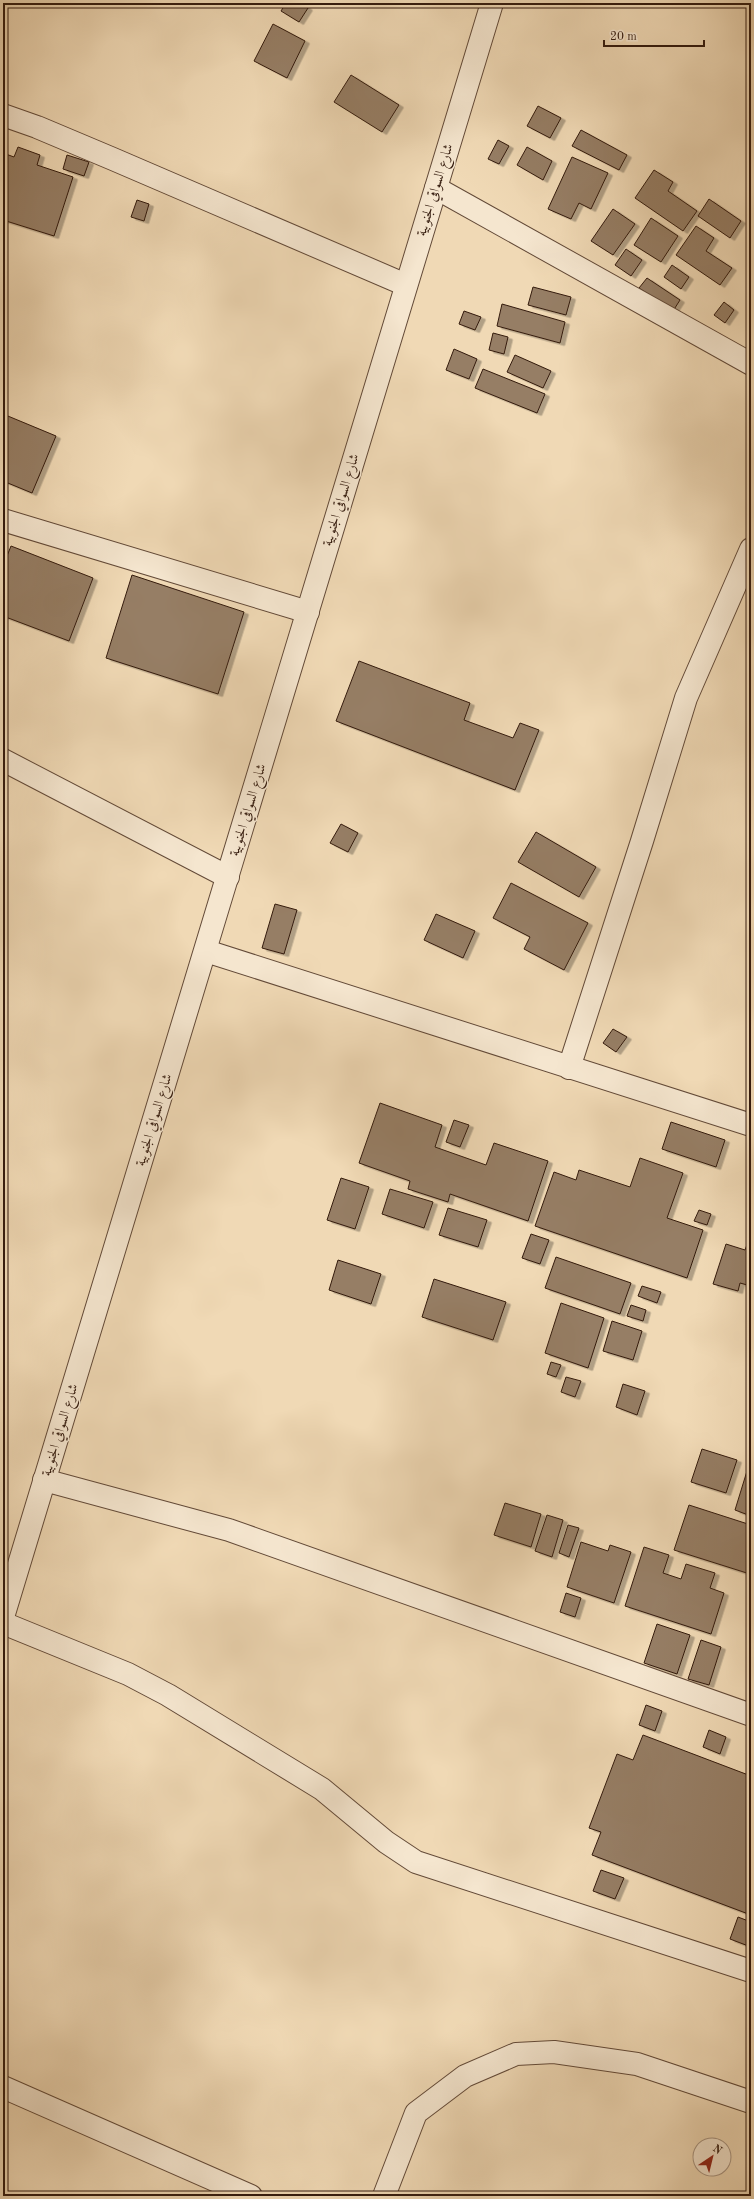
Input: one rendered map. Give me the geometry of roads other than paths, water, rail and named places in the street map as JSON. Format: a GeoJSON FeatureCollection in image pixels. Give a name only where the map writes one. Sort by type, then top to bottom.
{"type":"FeatureCollection","features":[{"type":"Feature","properties":{"kind":"street","name":"شارع السواقي الجنوبية"},"geometry":{"type":"LineString","coordinates":[[3,1617],[492,3]]}},
{"type":"Feature","properties":{"kind":"street"},"geometry":{"type":"LineString","coordinates":[[3,115],[99,153],[406,285]]}},
{"type":"Feature","properties":{"kind":"street"},"geometry":{"type":"LineString","coordinates":[[436,188],[751,364]]}},
{"type":"Feature","properties":{"kind":"street"},"geometry":{"type":"LineString","coordinates":[[3,520],[308,612]]}},
{"type":"Feature","properties":{"kind":"street"},"geometry":{"type":"LineString","coordinates":[[569,1068],[686,698],[751,549]]}},
{"type":"Feature","properties":{"kind":"street"},"geometry":{"type":"LineString","coordinates":[[3,760],[228,877]]}},
{"type":"Feature","properties":{"kind":"street"},"geometry":{"type":"LineString","coordinates":[[206,951],[751,1126]]}},
{"type":"Feature","properties":{"kind":"street"},"geometry":{"type":"LineString","coordinates":[[44,1480],[229,1530],[751,1715]]}},
{"type":"Feature","properties":{"kind":"street"},"geometry":{"type":"LineString","coordinates":[[3,1623],[128,1674],[168,1695],[322,1789],[386,1842],[416,1862],[751,1971]]}},
{"type":"Feature","properties":{"kind":"street"},"geometry":{"type":"LineString","coordinates":[[384,2196],[416,2113],[465,2076],[516,2054],[554,2052],[637,2064],[751,2102]]}},
{"type":"Feature","properties":{"kind":"street"},"geometry":{"type":"LineString","coordinates":[[3,2087],[251,2196]]}}]}
